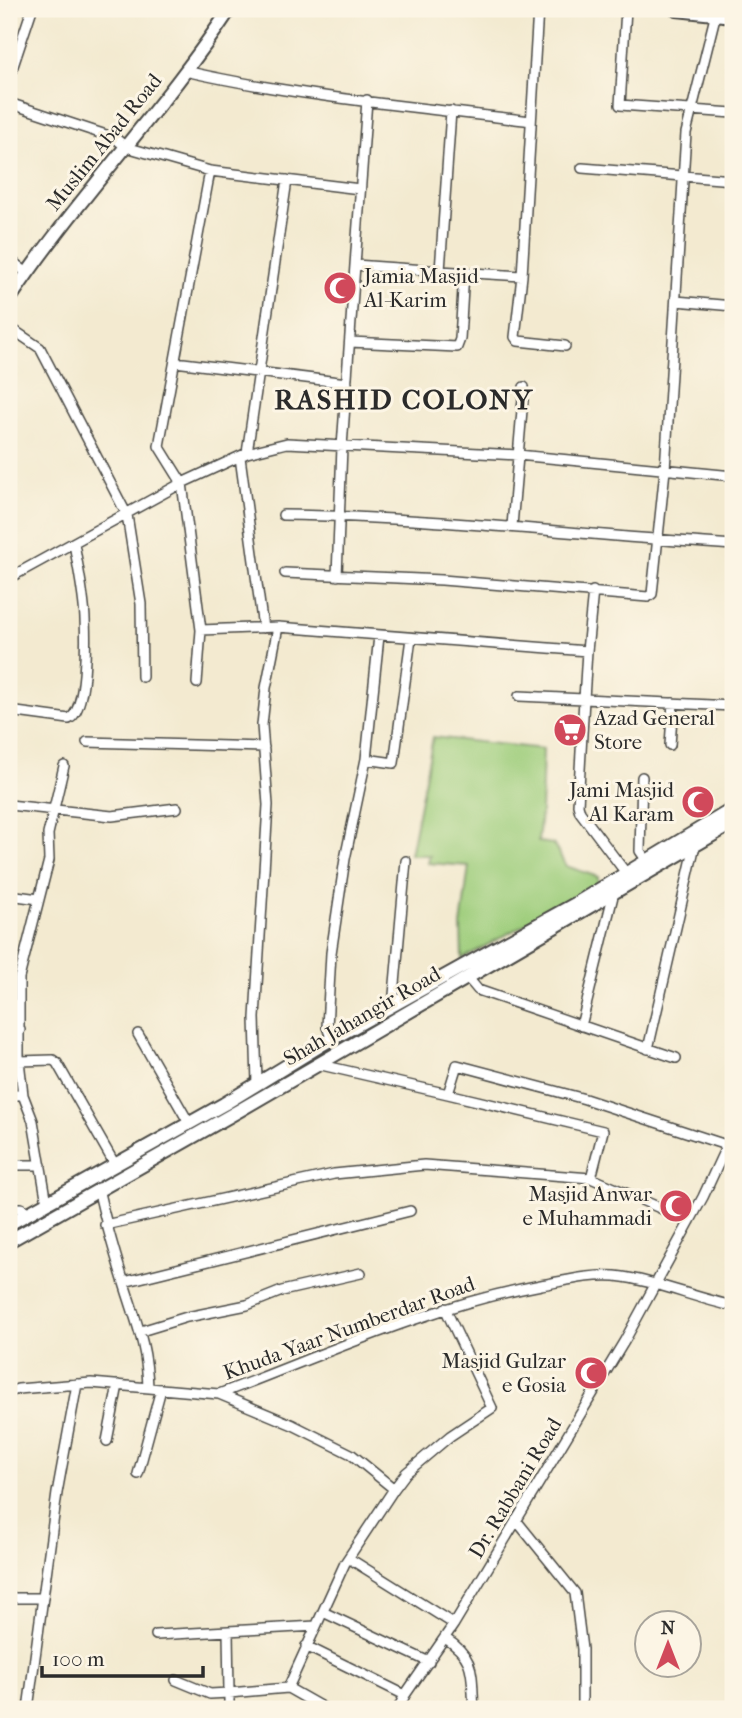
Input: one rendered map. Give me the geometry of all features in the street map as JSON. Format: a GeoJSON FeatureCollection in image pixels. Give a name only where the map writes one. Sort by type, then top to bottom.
{"type":"FeatureCollection","features":[{"type":"Feature","properties":{"kind":"main road"},"geometry":{"type":"LineString","coordinates":[[677,9],[733,15]]}},
{"type":"Feature","properties":{"kind":"street"},"geometry":{"type":"LineString","coordinates":[[9,78],[32,9]]}},
{"type":"Feature","properties":{"kind":"street","name":"Muslim Abad Road"},"geometry":{"type":"LineString","coordinates":[[9,300],[230,9]]}},
{"type":"Feature","properties":{"kind":"street"},"geometry":{"type":"LineString","coordinates":[[538,9],[522,276],[515,337],[517,341],[565,346]]}},
{"type":"Feature","properties":{"kind":"street"},"geometry":{"type":"LineString","coordinates":[[626,9],[620,105],[733,113]]}},
{"type":"Feature","properties":{"kind":"street"},"geometry":{"type":"LineString","coordinates":[[285,573],[442,580],[648,597],[652,594],[665,470],[686,132],[716,13]]}},
{"type":"Feature","properties":{"kind":"street"},"geometry":{"type":"LineString","coordinates":[[185,71],[294,92],[531,121]]}},
{"type":"Feature","properties":{"kind":"street"},"geometry":{"type":"LineString","coordinates":[[337,576],[342,447],[367,100]]}},
{"type":"Feature","properties":{"kind":"street"},"geometry":{"type":"LineString","coordinates":[[9,103],[115,138],[126,147],[209,171],[360,189]]}},
{"type":"Feature","properties":{"kind":"street"},"geometry":{"type":"LineString","coordinates":[[440,271],[451,111]]}},
{"type":"Feature","properties":{"kind":"street"},"geometry":{"type":"LineString","coordinates":[[582,168],[733,180]]}},
{"type":"Feature","properties":{"kind":"street"},"geometry":{"type":"LineString","coordinates":[[197,682],[201,630],[182,483],[159,446],[209,171]]}},
{"type":"Feature","properties":{"kind":"street"},"geometry":{"type":"LineString","coordinates":[[263,628],[244,455],[259,372],[286,180]]}},
{"type":"Feature","properties":{"kind":"street"},"geometry":{"type":"LineString","coordinates":[[9,259],[27,273]]}},
{"type":"Feature","properties":{"kind":"street"},"geometry":{"type":"LineString","coordinates":[[355,265],[522,276]]}},
{"type":"Feature","properties":{"kind":"street"},"geometry":{"type":"LineString","coordinates":[[350,342],[457,347],[460,340],[464,272]]}},
{"type":"Feature","properties":{"kind":"street"},"geometry":{"type":"LineString","coordinates":[[676,301],[733,306]]}},
{"type":"Feature","properties":{"kind":"street"},"geometry":{"type":"LineString","coordinates":[[9,327],[40,348],[127,515],[141,604],[142,677]]}},
{"type":"Feature","properties":{"kind":"street"},"geometry":{"type":"LineString","coordinates":[[175,362],[347,383]]}},
{"type":"Feature","properties":{"kind":"street"},"geometry":{"type":"LineString","coordinates":[[512,526],[524,387]]}},
{"type":"Feature","properties":{"kind":"street"},"geometry":{"type":"LineString","coordinates":[[9,578],[182,483],[244,455],[287,443],[518,455],[733,476]]}},
{"type":"Feature","properties":{"kind":"street"},"geometry":{"type":"LineString","coordinates":[[283,515],[512,526],[733,545]]}},
{"type":"Feature","properties":{"kind":"street"},"geometry":{"type":"LineString","coordinates":[[9,711],[69,719],[78,710],[84,678],[85,619],[74,543]]}},
{"type":"Feature","properties":{"kind":"street"},"geometry":{"type":"LineString","coordinates":[[593,591],[578,805],[580,812],[626,873]]}},
{"type":"Feature","properties":{"kind":"street"},"geometry":{"type":"LineString","coordinates":[[201,630],[278,628],[587,651]]}},
{"type":"Feature","properties":{"kind":"street"},"geometry":{"type":"LineString","coordinates":[[257,1083],[255,1018],[268,805],[262,725],[278,628]]}},
{"type":"Feature","properties":{"kind":"street"},"geometry":{"type":"LineString","coordinates":[[332,1040],[327,1027],[331,953],[345,859],[366,759],[379,636]]}},
{"type":"Feature","properties":{"kind":"street"},"geometry":{"type":"LineString","coordinates":[[366,759],[394,763],[411,638]]}},
{"type":"Feature","properties":{"kind":"street"},"geometry":{"type":"LineString","coordinates":[[519,696],[733,706]]}},
{"type":"Feature","properties":{"kind":"street"},"geometry":{"type":"LineString","coordinates":[[670,745],[673,703]]}},
{"type":"Feature","properties":{"kind":"street"},"geometry":{"type":"LineString","coordinates":[[87,742],[264,747]]}},
{"type":"Feature","properties":{"kind":"street"},"geometry":{"type":"LineString","coordinates":[[47,1203],[33,1121],[23,1095],[14,978],[49,860],[48,834],[64,766]]}},
{"type":"Feature","properties":{"kind":"street"},"geometry":{"type":"LineString","coordinates":[[642,777],[640,851],[647,861]]}},
{"type":"Feature","properties":{"kind":"street"},"geometry":{"type":"LineString","coordinates":[[9,805],[112,816],[177,808]]}},
{"type":"Feature","properties":{"kind":"street","name":"Shah Jahangir Road"},"geometry":{"type":"LineString","coordinates":[[9,1224],[577,904],[733,809]]}},
{"type":"Feature","properties":{"kind":"street","name":"Shah Jahangir Road"},"geometry":{"type":"LineString","coordinates":[[9,1241],[733,823]]}},
{"type":"Feature","properties":{"kind":"street"},"geometry":{"type":"LineString","coordinates":[[648,1049],[695,845]]}},
{"type":"Feature","properties":{"kind":"street"},"geometry":{"type":"LineString","coordinates":[[393,1006],[407,861]]}},
{"type":"Feature","properties":{"kind":"street"},"geometry":{"type":"LineString","coordinates":[[581,1026],[614,892]]}},
{"type":"Feature","properties":{"kind":"street"},"geometry":{"type":"LineString","coordinates":[[9,895],[39,899]]}},
{"type":"Feature","properties":{"kind":"street"},"geometry":{"type":"LineString","coordinates":[[468,978],[478,990],[676,1058]]}},
{"type":"Feature","properties":{"kind":"street"},"geometry":{"type":"LineString","coordinates":[[9,1030],[20,1030]]}},
{"type":"Feature","properties":{"kind":"street"},"geometry":{"type":"LineString","coordinates":[[138,1034],[189,1123]]}},
{"type":"Feature","properties":{"kind":"street"},"geometry":{"type":"LineString","coordinates":[[19,1061],[52,1059],[57,1063],[114,1163]]}},
{"type":"Feature","properties":{"kind":"street"},"geometry":{"type":"LineString","coordinates":[[317,1064],[603,1131],[591,1178]]}},
{"type":"Feature","properties":{"kind":"street"},"geometry":{"type":"LineString","coordinates":[[447,1094],[457,1065],[585,1099],[731,1147]]}},
{"type":"Feature","properties":{"kind":"street"},"geometry":{"type":"LineString","coordinates":[[9,1095],[23,1095]]}},
{"type":"Feature","properties":{"kind":"street","name":"Dr. Rabbani Road"},"geometry":{"type":"LineString","coordinates":[[398,1709],[454,1624],[625,1340],[731,1147],[733,1132]]}},
{"type":"Feature","properties":{"kind":"street"},"geometry":{"type":"LineString","coordinates":[[9,1165],[41,1165]]}},
{"type":"Feature","properties":{"kind":"street"},"geometry":{"type":"LineString","coordinates":[[105,1225],[334,1174],[424,1165],[591,1178],[690,1221]]}},
{"type":"Feature","properties":{"kind":"street"},"geometry":{"type":"LineString","coordinates":[[99,1188],[105,1225],[141,1331],[147,1360],[148,1388]]}},
{"type":"Feature","properties":{"kind":"street"},"geometry":{"type":"LineString","coordinates":[[9,1208],[21,1208],[28,1212]]}},
{"type":"Feature","properties":{"kind":"street"},"geometry":{"type":"LineString","coordinates":[[124,1282],[410,1211]]}},
{"type":"Feature","properties":{"kind":"street"},"geometry":{"type":"LineString","coordinates":[[141,1331],[361,1273]]}},
{"type":"Feature","properties":{"kind":"street","name":"Khuda Yaar Numberdar Road"},"geometry":{"type":"LineString","coordinates":[[219,1395],[445,1308],[496,1294],[571,1280],[613,1276],[656,1284],[733,1306]]}},
{"type":"Feature","properties":{"kind":"street"},"geometry":{"type":"LineString","coordinates":[[288,1688],[345,1563],[394,1489],[406,1473],[450,1436],[492,1408],[445,1308]]}},
{"type":"Feature","properties":{"kind":"street"},"geometry":{"type":"LineString","coordinates":[[9,1392],[77,1384],[118,1385],[219,1395],[293,1425],[351,1454],[394,1489]]}},
{"type":"Feature","properties":{"kind":"street"},"geometry":{"type":"LineString","coordinates":[[28,1709],[57,1493],[77,1384]]}},
{"type":"Feature","properties":{"kind":"street"},"geometry":{"type":"LineString","coordinates":[[107,1441],[118,1385]]}},
{"type":"Feature","properties":{"kind":"street"},"geometry":{"type":"LineString","coordinates":[[138,1474],[161,1389]]}},
{"type":"Feature","properties":{"kind":"street"},"geometry":{"type":"LineString","coordinates":[[516,1521],[575,1593],[582,1649],[582,1709]]}},
{"type":"Feature","properties":{"kind":"street"},"geometry":{"type":"LineString","coordinates":[[350,1559],[454,1624]]}},
{"type":"Feature","properties":{"kind":"street"},"geometry":{"type":"LineString","coordinates":[[9,1598],[43,1598]]}},
{"type":"Feature","properties":{"kind":"street"},"geometry":{"type":"LineString","coordinates":[[323,1612],[429,1662]]}},
{"type":"Feature","properties":{"kind":"street"},"geometry":{"type":"LineString","coordinates":[[156,1635],[316,1626]]}},
{"type":"Feature","properties":{"kind":"street"},"geometry":{"type":"LineString","coordinates":[[225,1709],[229,1704],[228,1631]]}},
{"type":"Feature","properties":{"kind":"street"},"geometry":{"type":"LineString","coordinates":[[445,1638],[460,1648],[470,1664],[474,1709]]}},
{"type":"Feature","properties":{"kind":"street"},"geometry":{"type":"LineString","coordinates":[[306,1646],[405,1695]]}},
{"type":"Feature","properties":{"kind":"street"},"geometry":{"type":"LineString","coordinates":[[176,1680],[210,1694],[288,1688],[325,1709]]}},
{"type":"Feature","properties":{"kind":"street"},"geometry":{"type":"LineString","coordinates":[[301,1709],[306,1699]]}},
{"type":"Feature","properties":{"kind":"green space"},"geometry":{"type":"Polygon","coordinates":[[[433,737],[543,749],[538,842],[553,844],[566,866],[598,877],[598,884],[462,959],[461,926],[469,866],[428,863],[430,855],[410,855],[433,737]]]}},
{"type":"Feature","properties":{"kind":"place","name":"Jamia Masjid Al-Karim"},"geometry":{"type":"Point","coordinates":[340,288]}},
{"type":"Feature","properties":{"kind":"place","name":"Azad General Store"},"geometry":{"type":"Point","coordinates":[570,730]}},
{"type":"Feature","properties":{"kind":"place","name":"Jami Masjid Al Karam"},"geometry":{"type":"Point","coordinates":[698,802]}},
{"type":"Feature","properties":{"kind":"place","name":"Masjid Anwar e Muhammadi"},"geometry":{"type":"Point","coordinates":[676,1206]}},
{"type":"Feature","properties":{"kind":"place","name":"Masjid Gulzar e Gosia"},"geometry":{"type":"Point","coordinates":[591,1373]}},
{"type":"Feature","properties":{"kind":"district","name":"RASHID COLONY"},"geometry":{"type":"Point","coordinates":[404,399]}}]}
